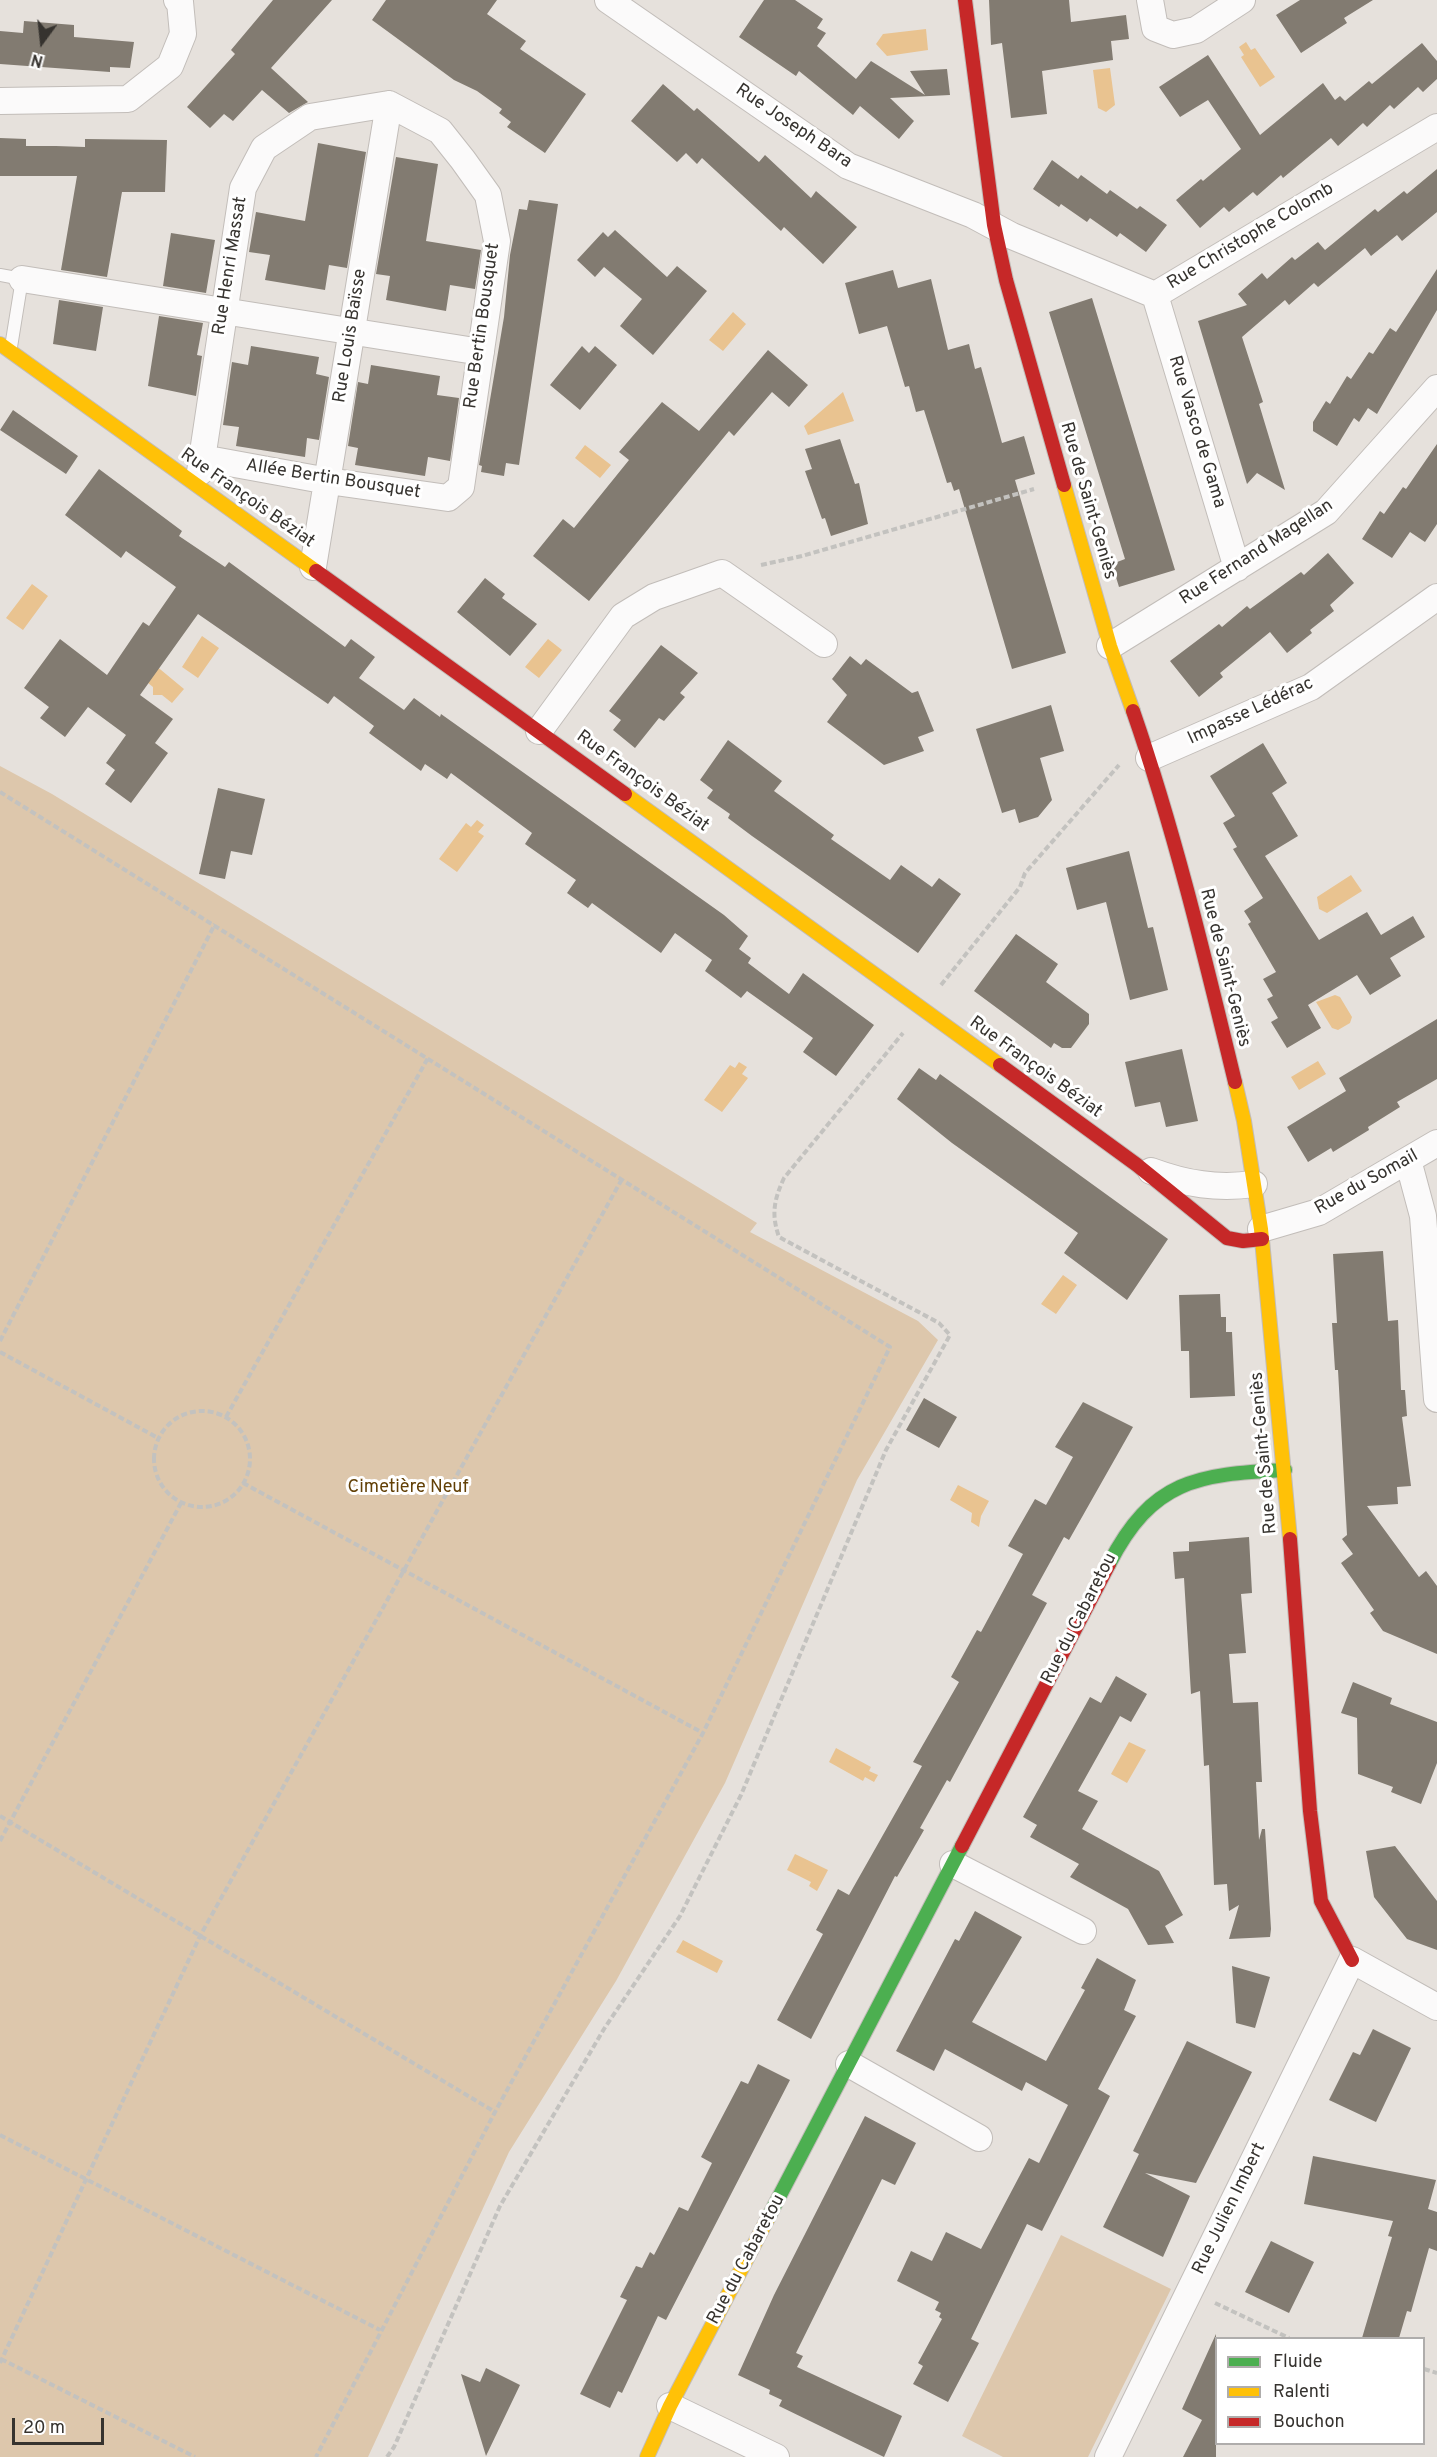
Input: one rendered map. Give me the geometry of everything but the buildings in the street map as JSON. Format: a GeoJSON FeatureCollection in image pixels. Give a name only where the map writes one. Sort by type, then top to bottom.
{"type":"FeatureCollection","features":[{"type":"Feature","properties":{"kind":"street","name":"Rue Joseph Bara"},"geometry":{"type":"LineString","coordinates":[[608,0],[848,166],[994,225]]}},
{"type":"Feature","properties":{"kind":"street","name":"Rue de Saint-Geniès"},"geometry":{"type":"LineString","coordinates":[[965,0],[994,225],[1006,280],[1110,646],[1146,750],[1202,947],[1244,1121],[1262,1234],[1285,1470],[1310,1811],[1321,1901],[1352,1960]]}},
{"type":"Feature","properties":{"kind":"street"},"geometry":{"type":"LineString","coordinates":[[1150,0],[1155,28],[1173,35],[1196,30],[1242,0]]}},
{"type":"Feature","properties":{"kind":"street"},"geometry":{"type":"LineString","coordinates":[[0,101],[128,99],[170,66],[183,34],[178,1]]}},
{"type":"Feature","properties":{"kind":"street","name":"Rue Henri Massat"},"geometry":{"type":"LineString","coordinates":[[198,488],[243,188],[264,148],[310,117],[389,104]]}},
{"type":"Feature","properties":{"kind":"street","name":"Rue Louis Baïsse"},"geometry":{"type":"LineString","coordinates":[[313,567],[389,104]]}},
{"type":"Feature","properties":{"kind":"street","name":"Rue Bertin Bousquet"},"geometry":{"type":"LineString","coordinates":[[389,104],[440,131],[488,195],[497,241],[460,487]]}},
{"type":"Feature","properties":{"kind":"street","name":"Rue Christophe Colomb"},"geometry":{"type":"LineString","coordinates":[[994,225],[1012,236],[1155,295],[1437,127]]}},
{"type":"Feature","properties":{"kind":"street"},"geometry":{"type":"LineString","coordinates":[[11,277],[224,313],[481,352]]}},
{"type":"Feature","properties":{"kind":"street","name":"Rue Vasco de Gama"},"geometry":{"type":"LineString","coordinates":[[1155,295],[1237,568]]}},
{"type":"Feature","properties":{"kind":"street","name":"Rue François Béziat"},"geometry":{"type":"LineString","coordinates":[[5,348],[198,488],[313,567],[923,1008],[1137,1165],[1227,1238],[1243,1241],[1262,1234]]}},
{"type":"Feature","properties":{"kind":"street","name":"Rue Fernand Magellan"},"geometry":{"type":"LineString","coordinates":[[1110,646],[1326,512],[1437,388]]}},
{"type":"Feature","properties":{"kind":"street","name":"Allée Bertin Bousquet"},"geometry":{"type":"LineString","coordinates":[[202,458],[328,481],[448,498],[460,487]]}},
{"type":"Feature","properties":{"kind":"street"},"geometry":{"type":"LineString","coordinates":[[539,731],[624,616],[654,597],[722,573],[824,644]]}},
{"type":"Feature","properties":{"kind":"street","name":"Impasse Lédérac"},"geometry":{"type":"LineString","coordinates":[[1146,750],[1311,687],[1437,597]]}},
{"type":"Feature","properties":{"kind":"street","name":"Rue du Somail"},"geometry":{"type":"LineString","coordinates":[[1262,1234],[1319,1212],[1437,1143]]}},
{"type":"Feature","properties":{"kind":"street"},"geometry":{"type":"LineString","coordinates":[[1408,1160],[1424,1216],[1437,1399]]}},
{"type":"Feature","properties":{"kind":"street"},"geometry":{"type":"LineString","coordinates":[[1137,1165],[1190,1184],[1212,1187],[1254,1184]]}},
{"type":"Feature","properties":{"kind":"street","name":"Rue du Cabaretou"},"geometry":{"type":"LineString","coordinates":[[646,2457],[670,2406],[1120,1542],[1155,1501],[1209,1476],[1285,1470]]}},
{"type":"Feature","properties":{"kind":"street"},"geometry":{"type":"LineString","coordinates":[[953,1864],[1083,1931]]}},
{"type":"Feature","properties":{"kind":"street"},"geometry":{"type":"LineString","coordinates":[[1352,1960],[1437,2007]]}},
{"type":"Feature","properties":{"kind":"street","name":"Rue Julien Imbert"},"geometry":{"type":"LineString","coordinates":[[1108,2457],[1352,1960]]}},
{"type":"Feature","properties":{"kind":"street"},"geometry":{"type":"LineString","coordinates":[[849,2064],[979,2138]]}},
{"type":"Feature","properties":{"kind":"street"},"geometry":{"type":"LineString","coordinates":[[670,2406],[776,2457]]}},
{"type":"Feature","properties":{"kind":"lane"},"geometry":{"type":"LineString","coordinates":[[5,348],[11,277]]}},
{"type":"Feature","properties":{"kind":"path"},"geometry":{"type":"LineString","coordinates":[[722,573],[802,556],[1063,481]]}},
{"type":"Feature","properties":{"kind":"path"},"geometry":{"type":"LineString","coordinates":[[387,2457],[500,2206],[604,2030],[680,1916],[741,1795],[886,1450],[950,1335],[939,1323],[778,1237],[773,1220],[774,1200],[784,1178],[1020,887],[1032,864],[1106,778],[1146,750]]}},
{"type":"Feature","properties":{"kind":"path"},"geometry":{"type":"LineString","coordinates":[[0,792],[890,1347],[703,1733],[495,2112],[315,2457]]}},
{"type":"Feature","properties":{"kind":"path"},"geometry":{"type":"LineString","coordinates":[[0,1341],[214,924]]}},
{"type":"Feature","properties":{"kind":"path"},"geometry":{"type":"LineString","coordinates":[[226,1417],[428,1058]]}},
{"type":"Feature","properties":{"kind":"path"},"geometry":{"type":"LineString","coordinates":[[195,2457],[1,2360],[200,1936],[622,1179]]}},
{"type":"Feature","properties":{"kind":"path"},"geometry":{"type":"LineString","coordinates":[[0,1352],[158,1438]]}},
{"type":"Feature","properties":{"kind":"path"},"geometry":{"type":"LineString","coordinates":[[199,1411],[214,1412],[226,1417],[240,1429],[248,1442],[249,1472],[243,1484],[230,1499],[215,1506],[199,1507],[181,1503],[169,1494],[159,1481],[154,1465],[158,1438],[171,1422],[184,1414],[199,1411]]}},
{"type":"Feature","properties":{"kind":"path"},"geometry":{"type":"LineString","coordinates":[[243,1484],[703,1733]]}},
{"type":"Feature","properties":{"kind":"path"},"geometry":{"type":"LineString","coordinates":[[0,1841],[181,1503]]}},
{"type":"Feature","properties":{"kind":"path"},"geometry":{"type":"LineString","coordinates":[[0,1815],[495,2112]]}},
{"type":"Feature","properties":{"kind":"path"},"geometry":{"type":"LineString","coordinates":[[0,2135],[380,2330]]}},
{"type":"Feature","properties":{"kind":"path"},"geometry":{"type":"LineString","coordinates":[[1190,2291],[1287,2337]]}},
{"type":"Feature","properties":{"kind":"green space","name":"Cimetière Neuf"},"geometry":{"type":"Polygon","coordinates":[[[0,766],[52,794],[757,1223],[750,1232],[918,1321],[938,1340],[857,1480],[725,1783],[616,1981],[509,2152],[368,2457],[0,2457],[0,766]]]}},
{"type":"Feature","properties":{"kind":"green space"},"geometry":{"type":"Polygon","coordinates":[[[1061,2235],[1171,2289],[1088,2457],[1003,2457],[962,2436],[1061,2235]]]}},
{"type":"Feature","properties":{"kind":"shaded area"},"geometry":{"type":"Polygon","coordinates":[[[926,29],[928,50],[887,56],[876,44],[883,34],[926,29]]]}},
{"type":"Feature","properties":{"kind":"shaded area"},"geometry":{"type":"Polygon","coordinates":[[[1246,42],[1251,50],[1255,48],[1275,77],[1260,87],[1241,57],[1244,55],[1239,47],[1246,42]]]}},
{"type":"Feature","properties":{"kind":"shaded area"},"geometry":{"type":"Polygon","coordinates":[[[1110,68],[1115,105],[1106,112],[1098,108],[1093,70],[1110,68]]]}},
{"type":"Feature","properties":{"kind":"shaded area"},"geometry":{"type":"Polygon","coordinates":[[[733,312],[746,324],[723,351],[709,340],[733,312]]]}},
{"type":"Feature","properties":{"kind":"shaded area"},"geometry":{"type":"Polygon","coordinates":[[[843,392],[854,421],[808,435],[804,426],[843,392]]]}},
{"type":"Feature","properties":{"kind":"shaded area"},"geometry":{"type":"Polygon","coordinates":[[[585,445],[611,465],[600,478],[575,458],[585,445]]]}},
{"type":"Feature","properties":{"kind":"shaded area"},"geometry":{"type":"Polygon","coordinates":[[[32,584],[48,596],[23,630],[6,618],[32,584]]]}},
{"type":"Feature","properties":{"kind":"shaded area"},"geometry":{"type":"Polygon","coordinates":[[[202,636],[219,648],[198,678],[182,667],[202,636]]]}},
{"type":"Feature","properties":{"kind":"shaded area"},"geometry":{"type":"Polygon","coordinates":[[[548,639],[562,650],[539,678],[525,667],[548,639]]]}},
{"type":"Feature","properties":{"kind":"shaded area"},"geometry":{"type":"Polygon","coordinates":[[[155,665],[184,689],[172,703],[162,695],[153,695],[153,687],[143,679],[155,665]]]}},
{"type":"Feature","properties":{"kind":"shaded area"},"geometry":{"type":"Polygon","coordinates":[[[477,820],[484,825],[478,832],[484,836],[457,872],[439,859],[466,823],[471,827],[477,820]]]}},
{"type":"Feature","properties":{"kind":"shaded area"},"geometry":{"type":"Polygon","coordinates":[[[1351,875],[1362,891],[1327,913],[1319,909],[1317,897],[1351,875]]]}},
{"type":"Feature","properties":{"kind":"shaded area"},"geometry":{"type":"Polygon","coordinates":[[[1335,995],[1340,997],[1352,1017],[1350,1023],[1338,1030],[1332,1028],[1316,1002],[1335,995]]]}},
{"type":"Feature","properties":{"kind":"shaded area"},"geometry":{"type":"Polygon","coordinates":[[[1318,1061],[1326,1074],[1299,1090],[1291,1077],[1318,1061]]]}},
{"type":"Feature","properties":{"kind":"shaded area"},"geometry":{"type":"Polygon","coordinates":[[[739,1062],[747,1067],[742,1074],[748,1078],[722,1112],[704,1100],[730,1065],[735,1068],[739,1062]]]}},
{"type":"Feature","properties":{"kind":"shaded area"},"geometry":{"type":"Polygon","coordinates":[[[1063,1275],[1077,1285],[1056,1314],[1041,1304],[1063,1275]]]}},
{"type":"Feature","properties":{"kind":"shaded area"},"geometry":{"type":"Polygon","coordinates":[[[958,1485],[989,1501],[981,1516],[979,1527],[971,1522],[972,1513],[950,1500],[958,1485]]]}},
{"type":"Feature","properties":{"kind":"shaded area"},"geometry":{"type":"Polygon","coordinates":[[[1129,1742],[1146,1750],[1127,1783],[1111,1774],[1129,1742]]]}},
{"type":"Feature","properties":{"kind":"shaded area"},"geometry":{"type":"Polygon","coordinates":[[[836,1748],[871,1767],[869,1771],[878,1775],[874,1782],[865,1777],[863,1781],[829,1762],[836,1748]]]}},
{"type":"Feature","properties":{"kind":"shaded area"},"geometry":{"type":"Polygon","coordinates":[[[795,1854],[828,1870],[817,1891],[809,1886],[811,1882],[787,1870],[795,1854]]]}},
{"type":"Feature","properties":{"kind":"shaded area"},"geometry":{"type":"Polygon","coordinates":[[[683,1940],[723,1961],[717,1973],[676,1952],[683,1940]]]}},
{"type":"Feature","properties":{"kind":"traffic: fast"},"geometry":{"type":"LineString","coordinates":[[1109,1564],[1125,1536],[1142,1514],[1160,1498],[1180,1487],[1202,1479],[1226,1475],[1285,1470]]}},
{"type":"Feature","properties":{"kind":"traffic: fast"},"geometry":{"type":"LineString","coordinates":[[768,2218],[962,1846]]}},
{"type":"Feature","properties":{"kind":"traffic: slow"},"geometry":{"type":"LineString","coordinates":[[0,344],[316,571]]}},
{"type":"Feature","properties":{"kind":"traffic: slow"},"geometry":{"type":"LineString","coordinates":[[1064,485],[1110,646],[1133,711]]}},
{"type":"Feature","properties":{"kind":"traffic: slow"},"geometry":{"type":"LineString","coordinates":[[625,794],[1000,1065]]}},
{"type":"Feature","properties":{"kind":"traffic: slow"},"geometry":{"type":"LineString","coordinates":[[1235,1082],[1244,1121],[1261,1229],[1290,1539]]}},
{"type":"Feature","properties":{"kind":"traffic: slow"},"geometry":{"type":"LineString","coordinates":[[647,2457],[670,2406],[768,2218]]}},
{"type":"Feature","properties":{"kind":"traffic: jam"},"geometry":{"type":"LineString","coordinates":[[965,0],[994,225],[1006,280],[1064,485]]}},
{"type":"Feature","properties":{"kind":"traffic: jam"},"geometry":{"type":"LineString","coordinates":[[316,571],[625,794]]}},
{"type":"Feature","properties":{"kind":"traffic: jam"},"geometry":{"type":"LineString","coordinates":[[1133,711],[1176,849],[1235,1082]]}},
{"type":"Feature","properties":{"kind":"traffic: jam"},"geometry":{"type":"LineString","coordinates":[[1000,1065],[1137,1165],[1227,1238],[1243,1241],[1262,1239]]}},
{"type":"Feature","properties":{"kind":"traffic: jam"},"geometry":{"type":"LineString","coordinates":[[1290,1539],[1310,1811],[1321,1901],[1352,1960]]}},
{"type":"Feature","properties":{"kind":"traffic: jam"},"geometry":{"type":"LineString","coordinates":[[962,1846],[1109,1564]]}}]}
